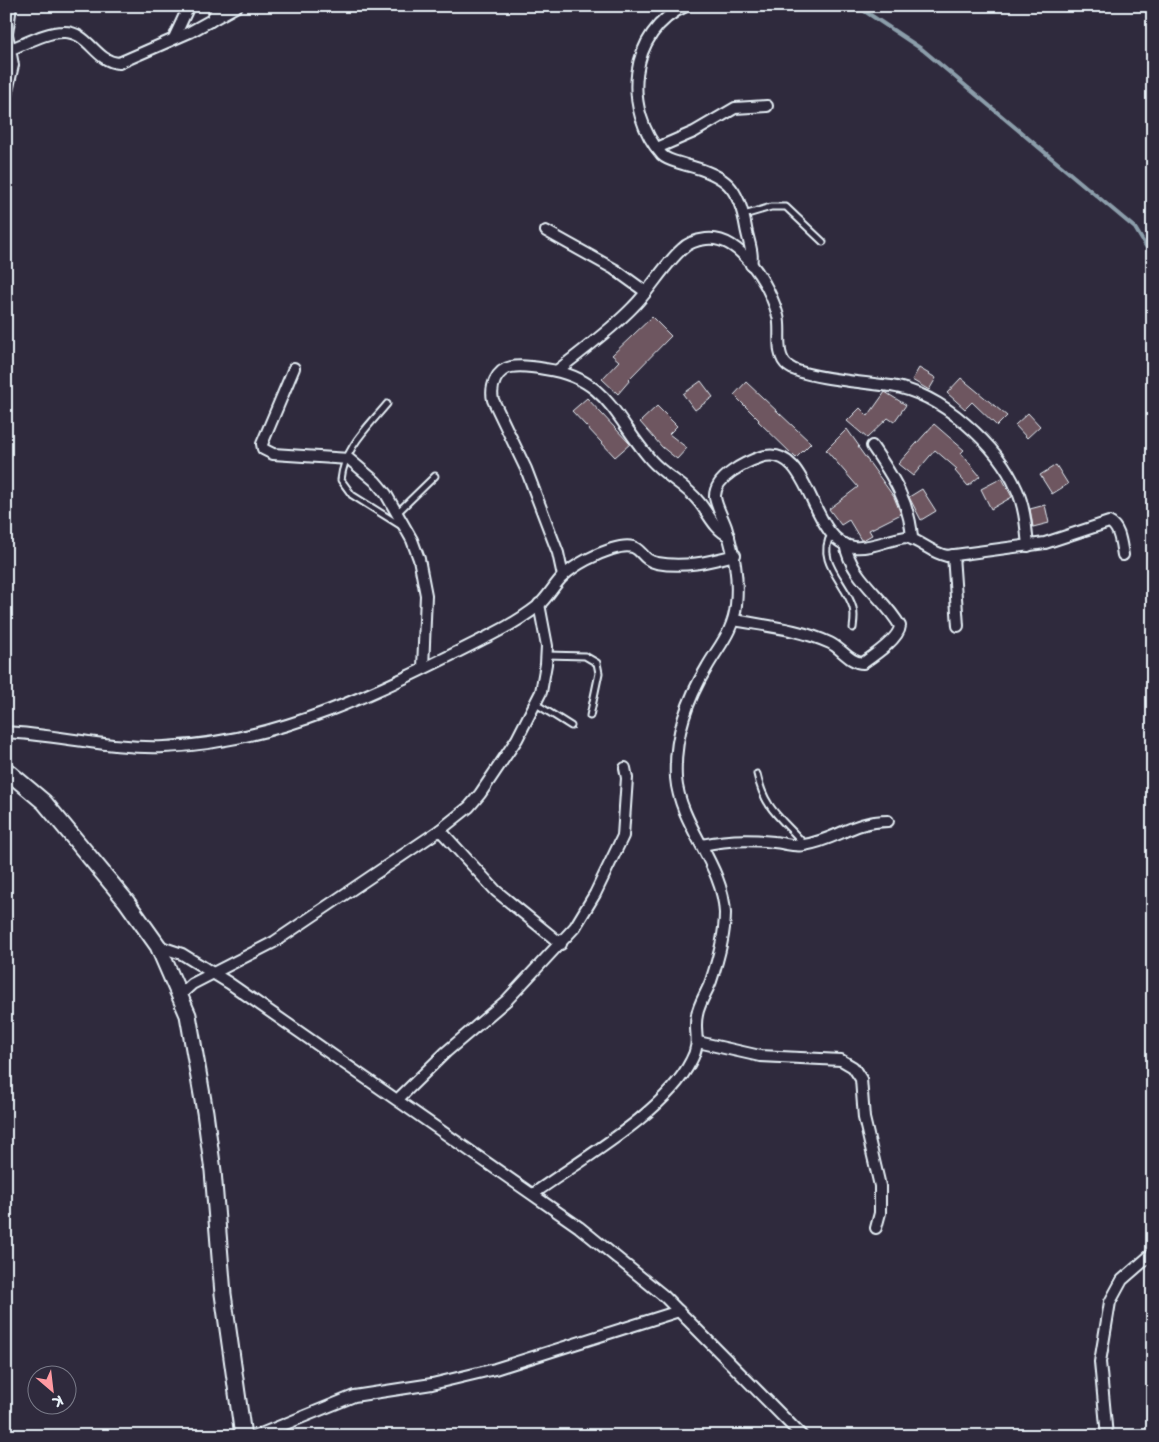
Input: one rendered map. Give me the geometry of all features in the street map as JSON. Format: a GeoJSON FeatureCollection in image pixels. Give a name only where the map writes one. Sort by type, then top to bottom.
{"type":"FeatureCollection","features":[{"type":"Feature","properties":{"kind":"street"},"geometry":{"type":"LineString","coordinates":[[6,96],[13,65],[7,24],[11,6]]}},
{"type":"Feature","properties":{"kind":"street"},"geometry":{"type":"LineString","coordinates":[[174,38],[190,6]]}},
{"type":"Feature","properties":{"kind":"street"},"geometry":{"type":"LineString","coordinates":[[211,21],[219,6]]}},
{"type":"Feature","properties":{"kind":"street"},"geometry":{"type":"LineString","coordinates":[[9,42],[70,32],[85,39],[107,61],[119,63],[211,21],[237,6]]}},
{"type":"Feature","properties":{"kind":"street"},"geometry":{"type":"LineString","coordinates":[[686,6],[664,19],[653,31],[642,49],[636,90],[639,112],[642,122],[665,158],[705,170],[725,182],[739,198],[752,254],[751,265]]}},
{"type":"Feature","properties":{"kind":"street"},"geometry":{"type":"LineString","coordinates":[[657,148],[694,132],[735,108],[767,106]]}},
{"type":"Feature","properties":{"kind":"street"},"geometry":{"type":"LineString","coordinates":[[546,231],[614,269],[646,292]]}},
{"type":"Feature","properties":{"kind":"street"},"geometry":{"type":"LineString","coordinates":[[558,370],[632,308],[675,255],[696,241],[714,238],[734,245],[751,265],[776,310],[780,328],[781,357],[786,365],[796,370],[849,382],[901,388],[928,400],[975,430],[997,456],[1017,489],[1023,510],[1028,546]]}},
{"type":"Feature","properties":{"kind":"street"},"geometry":{"type":"LineString","coordinates":[[563,576],[558,553],[526,469],[492,394],[497,377],[509,368],[533,367],[558,370],[576,376],[597,390],[624,422],[653,462],[689,492],[699,502],[720,532],[729,536]]}},
{"type":"Feature","properties":{"kind":"street"},"geometry":{"type":"LineString","coordinates":[[294,368],[262,444],[263,449],[273,454],[346,459],[355,463],[375,481],[398,513],[419,559],[426,595],[423,668]]}},
{"type":"Feature","properties":{"kind":"street"},"geometry":{"type":"LineString","coordinates":[[872,446],[898,487],[910,517],[912,538]]}},
{"type":"Feature","properties":{"kind":"street"},"geometry":{"type":"LineString","coordinates":[[533,1194],[657,1104],[684,1073],[691,1062],[698,1042],[697,1013],[711,982],[720,948],[725,915],[721,889],[678,790],[676,765],[680,730],[687,708],[703,673],[729,634],[734,620],[738,589],[734,555],[715,498],[715,493],[727,476],[751,461],[765,456],[782,459],[798,472],[820,516],[832,533],[844,544],[854,547],[870,546],[895,539],[912,538],[933,553],[953,555],[1028,546],[1059,540],[1109,522],[1114,524],[1118,531],[1123,555]]}},
{"type":"Feature","properties":{"kind":"street"},"geometry":{"type":"LineString","coordinates":[[734,620],[810,635],[830,643],[855,662],[862,663],[880,651],[898,633],[900,626],[855,570],[848,559],[844,544]]}},
{"type":"Feature","properties":{"kind":"street"},"geometry":{"type":"LineString","coordinates":[[6,732],[113,745],[164,747],[192,744],[277,728],[363,697],[491,634],[539,604],[563,576],[596,556],[623,546],[634,546],[655,563],[697,565],[734,555]]}},
{"type":"Feature","properties":{"kind":"street"},"geometry":{"type":"LineString","coordinates":[[953,555],[958,626]]}},
{"type":"Feature","properties":{"kind":"street"},"geometry":{"type":"LineString","coordinates":[[180,995],[192,984],[274,942],[440,830],[469,807],[517,739],[536,704],[545,674],[546,655],[539,604]]}},
{"type":"Feature","properties":{"kind":"street"},"geometry":{"type":"LineString","coordinates":[[398,1099],[446,1052],[507,1000],[561,944],[574,927],[595,894],[623,836],[627,778],[625,768]]}},
{"type":"Feature","properties":{"kind":"street"},"geometry":{"type":"LineString","coordinates":[[6,770],[44,802],[90,856],[158,946],[180,995],[193,1041],[205,1112],[213,1171],[223,1294],[243,1436]]}},
{"type":"Feature","properties":{"kind":"street"},"geometry":{"type":"LineString","coordinates":[[702,845],[758,841],[796,846],[805,845],[856,825],[873,821],[888,821]]}},
{"type":"Feature","properties":{"kind":"street"},"geometry":{"type":"LineString","coordinates":[[440,830],[496,891],[561,944]]}},
{"type":"Feature","properties":{"kind":"street"},"geometry":{"type":"LineString","coordinates":[[158,946],[182,954],[214,974],[398,1099],[587,1234],[664,1296],[802,1436]]}},
{"type":"Feature","properties":{"kind":"street"},"geometry":{"type":"LineString","coordinates":[[698,1042],[760,1056],[841,1060],[853,1067],[861,1079],[864,1118],[880,1186],[880,1213],[876,1228]]}},
{"type":"Feature","properties":{"kind":"street"},"geometry":{"type":"LineString","coordinates":[[1107,1436],[1100,1362],[1110,1302],[1122,1280],[1153,1252]]}},
{"type":"Feature","properties":{"kind":"street"},"geometry":{"type":"LineString","coordinates":[[256,1436],[354,1396],[432,1384],[495,1369],[679,1311]]}},
{"type":"Feature","properties":{"kind":"lane"},"geometry":{"type":"LineString","coordinates":[[744,215],[771,206],[786,207],[823,242]]}},
{"type":"Feature","properties":{"kind":"lane"},"geometry":{"type":"LineString","coordinates":[[387,404],[352,445],[346,459],[341,480],[347,490],[407,530]]}},
{"type":"Feature","properties":{"kind":"lane"},"geometry":{"type":"LineString","coordinates":[[398,513],[436,476]]}},
{"type":"Feature","properties":{"kind":"lane"},"geometry":{"type":"LineString","coordinates":[[832,533],[827,541],[827,553],[834,575],[853,607],[853,628]]}},
{"type":"Feature","properties":{"kind":"lane"},"geometry":{"type":"LineString","coordinates":[[546,655],[585,656],[597,663],[599,673],[590,716]]}},
{"type":"Feature","properties":{"kind":"lane"},"geometry":{"type":"LineString","coordinates":[[536,704],[570,726]]}},
{"type":"Feature","properties":{"kind":"lane"},"geometry":{"type":"LineString","coordinates":[[757,774],[761,791],[770,808],[805,845]]}},
{"type":"Feature","properties":{"kind":"building"},"geometry":{"type":"Polygon","coordinates":[[[652,317],[671,336],[629,379],[618,394],[602,379],[619,361],[612,355],[652,317]]]}},
{"type":"Feature","properties":{"kind":"building"},"geometry":{"type":"Polygon","coordinates":[[[919,368],[936,378],[929,390],[912,380],[919,368]]]}},
{"type":"Feature","properties":{"kind":"building"},"geometry":{"type":"Polygon","coordinates":[[[961,378],[1007,416],[997,426],[972,402],[965,409],[947,393],[961,378]]]}},
{"type":"Feature","properties":{"kind":"building"},"geometry":{"type":"Polygon","coordinates":[[[701,381],[713,397],[695,410],[683,394],[701,381]]]}},
{"type":"Feature","properties":{"kind":"building"},"geometry":{"type":"Polygon","coordinates":[[[746,382],[811,443],[796,458],[734,395],[746,382]]]}},
{"type":"Feature","properties":{"kind":"building"},"geometry":{"type":"Polygon","coordinates":[[[885,392],[906,405],[894,422],[888,418],[867,438],[847,421],[860,408],[868,416],[885,392]]]}},
{"type":"Feature","properties":{"kind":"building"},"geometry":{"type":"Polygon","coordinates":[[[587,398],[630,444],[615,457],[572,411],[587,398]]]}},
{"type":"Feature","properties":{"kind":"building"},"geometry":{"type":"Polygon","coordinates":[[[657,406],[677,426],[669,434],[687,448],[677,459],[662,447],[640,422],[657,406]]]}},
{"type":"Feature","properties":{"kind":"building"},"geometry":{"type":"Polygon","coordinates":[[[1028,413],[1040,426],[1027,438],[1015,425],[1028,413]]]}},
{"type":"Feature","properties":{"kind":"building"},"geometry":{"type":"Polygon","coordinates":[[[934,424],[964,450],[961,453],[980,476],[968,486],[955,471],[957,469],[935,450],[913,476],[898,464],[934,424]]]}},
{"type":"Feature","properties":{"kind":"building"},"geometry":{"type":"Polygon","coordinates":[[[847,429],[894,497],[901,514],[869,530],[872,535],[863,540],[861,540],[849,520],[841,525],[829,509],[858,487],[826,450],[847,429]]]}},
{"type":"Feature","properties":{"kind":"building"},"geometry":{"type":"Polygon","coordinates":[[[1056,465],[1068,484],[1052,494],[1040,475],[1056,465]]]}},
{"type":"Feature","properties":{"kind":"building"},"geometry":{"type":"Polygon","coordinates":[[[1002,478],[1012,497],[991,509],[981,489],[1002,478]]]}},
{"type":"Feature","properties":{"kind":"building"},"geometry":{"type":"Polygon","coordinates":[[[922,489],[936,511],[921,520],[909,497],[922,489]]]}},
{"type":"Feature","properties":{"kind":"building"},"geometry":{"type":"Polygon","coordinates":[[[1045,505],[1049,523],[1033,527],[1030,509],[1045,505]]]}},
{"type":"Feature","properties":{"kind":"waterway"},"geometry":{"type":"LineString","coordinates":[[857,6],[923,50],[1135,228],[1153,258]]}}]}
